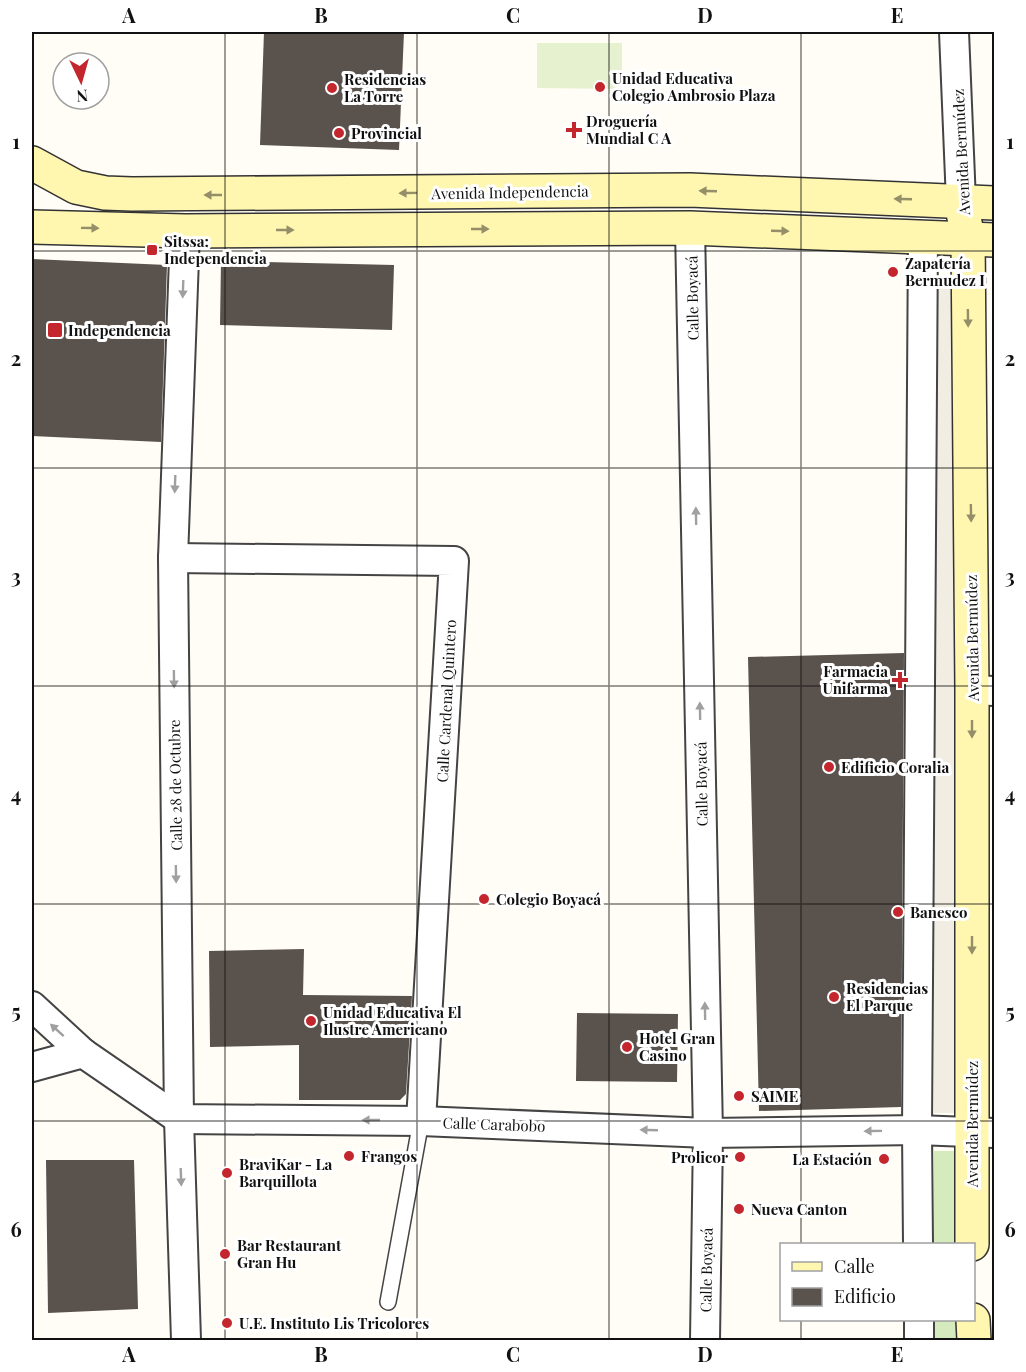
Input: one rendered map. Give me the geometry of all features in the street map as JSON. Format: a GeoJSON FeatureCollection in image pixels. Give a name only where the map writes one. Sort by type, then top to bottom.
{"type":"FeatureCollection","features":[{"type":"Feature","properties":{"kind":"street","name":"Avenida Bermúdez"},"geometry":{"type":"LineString","coordinates":[[954,32],[961,202],[981,239],[983,1132],[972,1243]]}},
{"type":"Feature","properties":{"kind":"street","name":"Avenida Independencia"},"geometry":{"type":"LineString","coordinates":[[32,163],[75,187],[105,193],[690,190],[994,203]]}},
{"type":"Feature","properties":{"kind":"street"},"geometry":{"type":"LineString","coordinates":[[32,227],[185,231],[690,228],[981,239]]}},
{"type":"Feature","properties":{"kind":"street","name":"Calle Boyacá"},"geometry":{"type":"LineString","coordinates":[[690,228],[708,1133],[705,1341]]}},
{"type":"Feature","properties":{"kind":"street","name":"Calle 28 de Octubre"},"geometry":{"type":"LineString","coordinates":[[185,231],[173,558],[179,1119],[186,1341]]}},
{"type":"Feature","properties":{"kind":"street"},"geometry":{"type":"LineString","coordinates":[[918,1243],[923,236]]}},
{"type":"Feature","properties":{"kind":"street","name":"Calle Cardenal Quintero"},"geometry":{"type":"LineString","coordinates":[[173,558],[454,561],[421,1121]]}},
{"type":"Feature","properties":{"kind":"street"},"geometry":{"type":"LineString","coordinates":[[32,1006],[83,1053],[179,1119]]}},
{"type":"Feature","properties":{"kind":"street"},"geometry":{"type":"LineString","coordinates":[[32,1067],[83,1053]]}},
{"type":"Feature","properties":{"kind":"street","name":"Calle Carabobo"},"geometry":{"type":"LineString","coordinates":[[179,1119],[421,1121],[708,1133],[917,1130],[983,1132]]}},
{"type":"Feature","properties":{"kind":"street"},"geometry":{"type":"LineString","coordinates":[[919,1321],[919,1341]]}},
{"type":"Feature","properties":{"kind":"street"},"geometry":{"type":"LineString","coordinates":[[973,1321],[974,1341]]}},
{"type":"Feature","properties":{"kind":"lane"},"geometry":{"type":"LineString","coordinates":[[388,1302],[421,1121]]}},
{"type":"Feature","properties":{"kind":"green space"},"geometry":{"type":"Polygon","coordinates":[[[537,43],[622,43],[622,89],[537,88],[537,43]]]}},
{"type":"Feature","properties":{"kind":"green space"},"geometry":{"type":"Polygon","coordinates":[[[934,1151],[961,1151],[962,1243],[934,1243],[934,1151]]]}},
{"type":"Feature","properties":{"kind":"green space"},"geometry":{"type":"Polygon","coordinates":[[[934,1321],[962,1321],[962,1340],[934,1340],[934,1321]]]}},
{"type":"Feature","properties":{"kind":"shaded area"},"geometry":{"type":"Polygon","coordinates":[[[935,284],[963,284],[961,1113],[934,1113],[935,284]]]}},
{"type":"Feature","properties":{"kind":"building","name":"Residencias La Torre"},"geometry":{"type":"Polygon","coordinates":[[[264,32],[404,32],[399,150],[260,145],[264,32]]]}},
{"type":"Feature","properties":{"kind":"building"},"geometry":{"type":"Polygon","coordinates":[[[32,259],[167,265],[161,442],[32,436],[32,259]]]}},
{"type":"Feature","properties":{"kind":"building"},"geometry":{"type":"Polygon","coordinates":[[[221,261],[394,265],[392,330],[220,325],[221,261]]]}},
{"type":"Feature","properties":{"kind":"building"},"geometry":{"type":"Polygon","coordinates":[[[904,653],[901,1107],[759,1111],[748,657],[904,653]]]}},
{"type":"Feature","properties":{"kind":"building","name":"Unidad Educativa El Ilustre Americano"},"geometry":{"type":"Polygon","coordinates":[[[304,949],[303,995],[412,996],[406,1094],[400,1100],[299,1100],[299,1045],[210,1047],[209,951],[304,949]]]}},
{"type":"Feature","properties":{"kind":"building","name":"Hotel Gran Casino"},"geometry":{"type":"Polygon","coordinates":[[[577,1013],[678,1014],[677,1082],[576,1081],[577,1013]]]}},
{"type":"Feature","properties":{"kind":"building"},"geometry":{"type":"Polygon","coordinates":[[[46,1160],[134,1160],[138,1309],[48,1313],[46,1160]]]}},
{"type":"Feature","properties":{"kind":"place","name":"Unidad Educativa Colegio Ambrosio Plaza"},"geometry":{"type":"Point","coordinates":[600,87]}},
{"type":"Feature","properties":{"kind":"place","name":"Residencias La Torre"},"geometry":{"type":"Point","coordinates":[332,88]}},
{"type":"Feature","properties":{"kind":"place","name":"Droguería Mundial C A"},"geometry":{"type":"Point","coordinates":[574,130]}},
{"type":"Feature","properties":{"kind":"place","name":"Provincial"},"geometry":{"type":"Point","coordinates":[339,133]}},
{"type":"Feature","properties":{"kind":"place","name":"Sitssa: Independencia"},"geometry":{"type":"Point","coordinates":[152,250]}},
{"type":"Feature","properties":{"kind":"place","name":"Zapatería Bermudez I"},"geometry":{"type":"Point","coordinates":[893,272]}},
{"type":"Feature","properties":{"kind":"place","name":"Independencia"},"geometry":{"type":"Point","coordinates":[55,330]}},
{"type":"Feature","properties":{"kind":"place","name":"Farmacia Unifarma"},"geometry":{"type":"Point","coordinates":[900,680]}},
{"type":"Feature","properties":{"kind":"place","name":"Edificio Coralia"},"geometry":{"type":"Point","coordinates":[829,767]}},
{"type":"Feature","properties":{"kind":"place","name":"Colegio Boyacá"},"geometry":{"type":"Point","coordinates":[484,899]}},
{"type":"Feature","properties":{"kind":"place","name":"Banesco"},"geometry":{"type":"Point","coordinates":[898,912]}},
{"type":"Feature","properties":{"kind":"place","name":"Residencias El Parque"},"geometry":{"type":"Point","coordinates":[834,997]}},
{"type":"Feature","properties":{"kind":"place","name":"Unidad Educativa El Ilustre Americano"},"geometry":{"type":"Point","coordinates":[311,1021]}},
{"type":"Feature","properties":{"kind":"place","name":"Hotel Gran Casino"},"geometry":{"type":"Point","coordinates":[627,1047]}},
{"type":"Feature","properties":{"kind":"place","name":"SAIME"},"geometry":{"type":"Point","coordinates":[739,1096]}},
{"type":"Feature","properties":{"kind":"place","name":"Frangos"},"geometry":{"type":"Point","coordinates":[349,1156]}},
{"type":"Feature","properties":{"kind":"place","name":"Prolicor"},"geometry":{"type":"Point","coordinates":[740,1157]}},
{"type":"Feature","properties":{"kind":"place","name":"La Estación"},"geometry":{"type":"Point","coordinates":[884,1159]}},
{"type":"Feature","properties":{"kind":"place","name":"BraviKar - La Barquillota"},"geometry":{"type":"Point","coordinates":[227,1173]}},
{"type":"Feature","properties":{"kind":"place","name":"Nueva Canton"},"geometry":{"type":"Point","coordinates":[739,1209]}},
{"type":"Feature","properties":{"kind":"place","name":"Bar Restaurant Gran Hu"},"geometry":{"type":"Point","coordinates":[225,1254]}},
{"type":"Feature","properties":{"kind":"place","name":"U.E. Instituto Lis Tricolores"},"geometry":{"type":"Point","coordinates":[227,1323]}}]}
